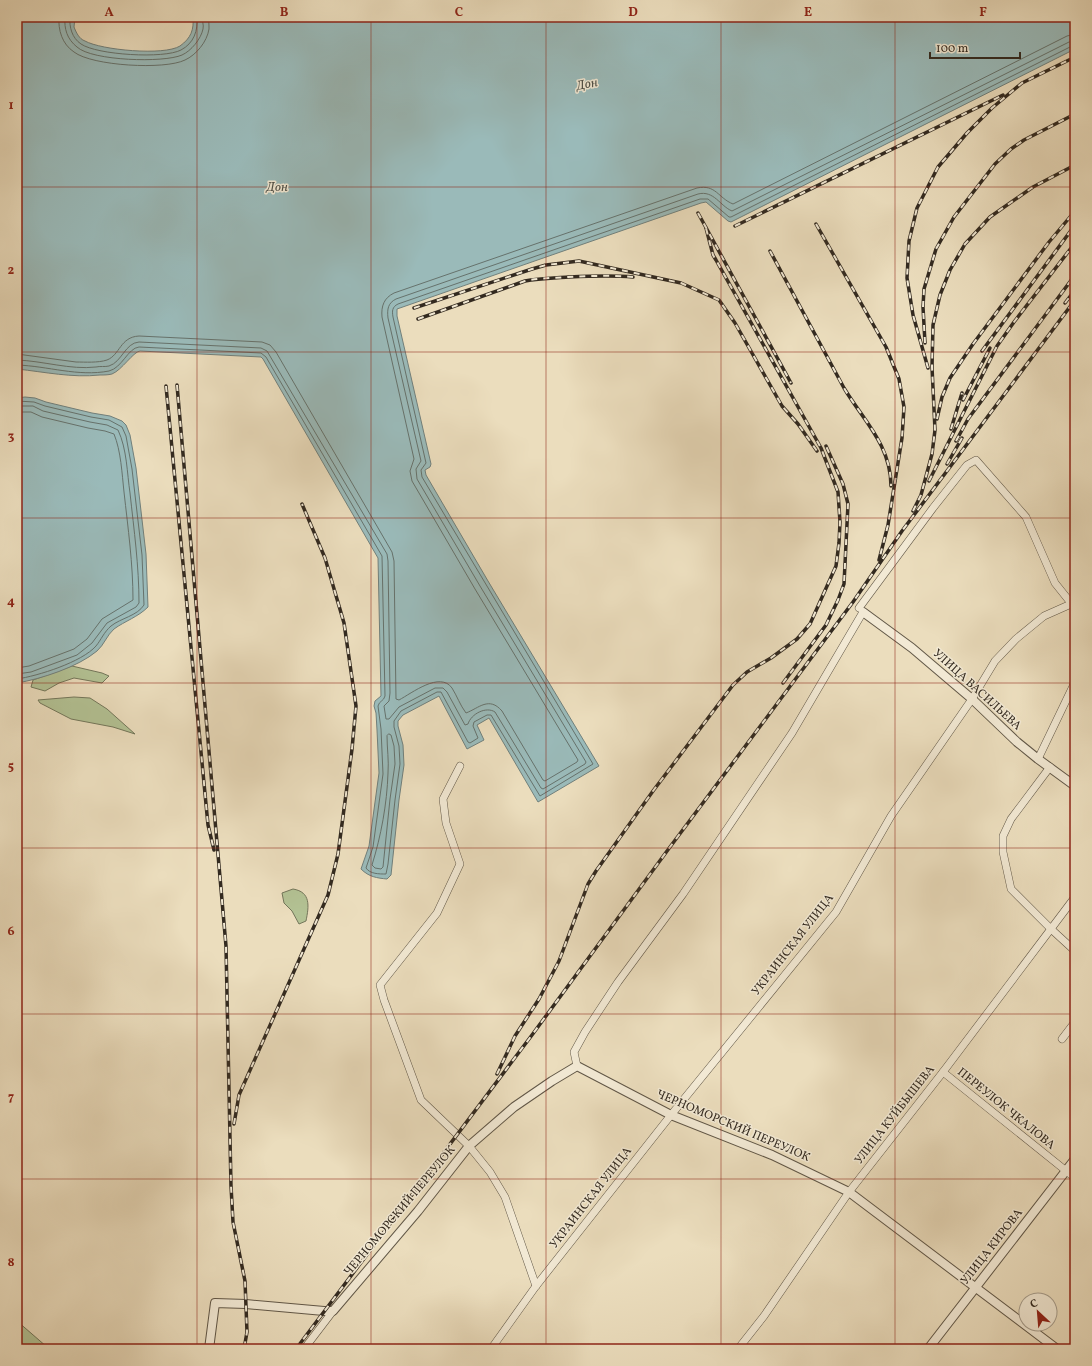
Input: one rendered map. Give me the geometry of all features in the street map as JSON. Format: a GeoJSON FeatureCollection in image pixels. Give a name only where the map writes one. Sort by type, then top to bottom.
{"type":"FeatureCollection","features":[{"type":"Feature","properties":{"kind":"street"},"geometry":{"type":"LineString","coordinates":[[577,1066],[574,1052],[584,1032],[618,982],[683,894],[792,733],[861,610],[928,514],[967,465],[976,460],[1026,517],[1055,583],[1074,604]]}},
{"type":"Feature","properties":{"kind":"street","name":"УКРАИНСКАЯ УЛИЦА"},"geometry":{"type":"LineString","coordinates":[[491,1349],[536,1286],[671,1115],[836,912],[891,816],[972,699],[995,660],[1016,639],[1044,616],[1074,604]]}},
{"type":"Feature","properties":{"kind":"street","name":"УЛИЦА ВАСИЛЬЕВА"},"geometry":{"type":"LineString","coordinates":[[861,610],[912,648],[972,699],[1017,742],[1075,786]]}},
{"type":"Feature","properties":{"kind":"street"},"geometry":{"type":"LineString","coordinates":[[1038,759],[1075,682]]}},
{"type":"Feature","properties":{"kind":"street"},"geometry":{"type":"LineString","coordinates":[[460,766],[443,799],[446,823],[460,864],[437,913],[380,986],[421,1100],[469,1146],[490,1172],[504,1197],[536,1286]]}},
{"type":"Feature","properties":{"kind":"street"},"geometry":{"type":"LineString","coordinates":[[1050,767],[1011,819],[1003,836],[1003,852],[1011,889],[1075,951]]}},
{"type":"Feature","properties":{"kind":"street","name":"УЛИЦА КУЙБЫШЕВА"},"geometry":{"type":"LineString","coordinates":[[738,1349],[764,1316],[849,1192],[943,1072],[1075,897]]}},
{"type":"Feature","properties":{"kind":"street"},"geometry":{"type":"LineString","coordinates":[[1062,1039],[1075,1022]]}},
{"type":"Feature","properties":{"kind":"street","name":"ЧЕРНОМОРСКИЙ ПЕРЕУЛОК"},"geometry":{"type":"LineString","coordinates":[[333,1310],[418,1211],[469,1146],[514,1107],[577,1066],[671,1115],[772,1155],[849,1192],[1057,1349]]}},
{"type":"Feature","properties":{"kind":"street","name":"ПЕРЕУЛОК ЧКАЛОВА"},"geometry":{"type":"LineString","coordinates":[[943,1072],[1075,1178]]}},
{"type":"Feature","properties":{"kind":"street","name":"УЛИЦА КИРОВА"},"geometry":{"type":"LineString","coordinates":[[928,1349],[1075,1160]]}},
{"type":"Feature","properties":{"kind":"street"},"geometry":{"type":"LineString","coordinates":[[210,1349],[215,1303],[246,1304],[324,1312],[333,1310]]}},
{"type":"Feature","properties":{"kind":"street"},"geometry":{"type":"LineString","coordinates":[[304,1349],[333,1310]]}},
{"type":"Feature","properties":{"kind":"green space"},"geometry":{"type":"Polygon","coordinates":[[[72,666],[109,676],[102,683],[74,678],[59,683],[45,691],[31,687],[33,680],[72,666]]]}},
{"type":"Feature","properties":{"kind":"green space"},"geometry":{"type":"Polygon","coordinates":[[[74,697],[90,698],[107,709],[135,734],[113,727],[71,719],[40,703],[38,700],[74,697]]]}},
{"type":"Feature","properties":{"kind":"green space"},"geometry":{"type":"Polygon","coordinates":[[[293,889],[303,893],[306,896],[308,905],[306,921],[299,924],[292,911],[284,903],[282,893],[293,889]]]}},
{"type":"Feature","properties":{"kind":"green space"},"geometry":{"type":"Polygon","coordinates":[[[17,1321],[47,1347],[46,1349],[17,1349],[17,1321]]]}},
{"type":"Feature","properties":{"kind":"water","name":"Дон"},"geometry":{"type":"Polygon","coordinates":[[[17,17],[75,17],[74,27],[78,35],[81,39],[93,44],[132,51],[161,51],[180,46],[187,40],[193,26],[193,17],[1075,17],[1075,49],[731,222],[706,202],[701,203],[397,309],[397,316],[431,464],[430,467],[425,470],[426,475],[599,766],[538,802],[489,718],[477,725],[484,740],[467,749],[439,696],[403,715],[398,721],[398,726],[403,745],[404,765],[391,875],[387,879],[376,878],[361,869],[369,846],[379,773],[376,713],[374,706],[375,701],[381,696],[378,558],[263,359],[261,357],[140,351],[134,354],[120,369],[109,375],[69,375],[17,369],[17,17]]]}},
{"type":"Feature","properties":{"kind":"water"},"geometry":{"type":"Polygon","coordinates":[[[17,398],[35,398],[46,402],[110,416],[122,421],[126,425],[130,435],[136,468],[146,554],[148,607],[140,614],[114,629],[109,634],[102,646],[89,657],[59,672],[17,683],[17,398]]]}},
{"type":"Feature","properties":{"kind":"railway"},"geometry":{"type":"LineString","coordinates":[[928,368],[913,315],[907,278],[909,241],[917,208],[938,167],[967,133],[992,108],[1022,83],[1075,57]]}},
{"type":"Feature","properties":{"kind":"railway"},"geometry":{"type":"LineString","coordinates":[[735,226],[1003,95]]}},
{"type":"Feature","properties":{"kind":"railway"},"geometry":{"type":"LineString","coordinates":[[925,343],[923,307],[924,289],[936,249],[954,217],[995,164],[1011,149],[1024,140],[1075,114]]}},
{"type":"Feature","properties":{"kind":"railway"},"geometry":{"type":"LineString","coordinates":[[913,511],[921,495],[932,454],[935,430],[932,367],[933,325],[940,295],[950,270],[965,244],[990,217],[1033,187],[1075,165]]}},
{"type":"Feature","properties":{"kind":"railway"},"geometry":{"type":"LineString","coordinates":[[937,419],[942,397],[950,378],[973,344],[1049,242],[1075,211]]}},
{"type":"Feature","properties":{"kind":"railway"},"geometry":{"type":"LineString","coordinates":[[698,213],[791,383]]}},
{"type":"Feature","properties":{"kind":"railway"},"geometry":{"type":"LineString","coordinates":[[816,224],[886,347],[899,379],[904,407],[902,438],[888,525],[879,560]]}},
{"type":"Feature","properties":{"kind":"railway"},"geometry":{"type":"LineString","coordinates":[[982,351],[1075,225]]}},
{"type":"Feature","properties":{"kind":"railway"},"geometry":{"type":"LineString","coordinates":[[497,1074],[515,1036],[539,999],[559,961],[588,884],[596,871],[653,791],[733,685],[747,672],[771,658],[797,639],[810,624],[836,566],[840,522],[838,492],[821,448],[713,255],[706,228]]}},
{"type":"Feature","properties":{"kind":"railway"},"geometry":{"type":"LineString","coordinates":[[929,481],[997,346],[1075,243]]}},
{"type":"Feature","properties":{"kind":"railway"},"geometry":{"type":"LineString","coordinates":[[770,251],[844,388],[881,445],[890,471],[891,486]]}},
{"type":"Feature","properties":{"kind":"railway"},"geometry":{"type":"LineString","coordinates":[[414,308],[546,265],[579,261],[681,283],[719,300],[735,323],[782,406],[798,424],[817,451]]}},
{"type":"Feature","properties":{"kind":"railway"},"geometry":{"type":"LineString","coordinates":[[956,441],[968,419],[1075,275]]}},
{"type":"Feature","properties":{"kind":"railway"},"geometry":{"type":"LineString","coordinates":[[418,319],[525,281],[584,276],[633,277]]}},
{"type":"Feature","properties":{"kind":"railway"},"geometry":{"type":"LineString","coordinates":[[1065,303],[1075,290]]}},
{"type":"Feature","properties":{"kind":"railway"},"geometry":{"type":"LineString","coordinates":[[296,1349],[532,1035],[853,602],[902,531],[1075,300]]}},
{"type":"Feature","properties":{"kind":"railway"},"geometry":{"type":"LineString","coordinates":[[963,400],[990,348]]}},
{"type":"Feature","properties":{"kind":"railway"},"geometry":{"type":"LineString","coordinates":[[177,385],[226,946],[231,1186],[233,1222],[245,1281],[247,1332],[244,1349]]}},
{"type":"Feature","properties":{"kind":"railway"},"geometry":{"type":"LineString","coordinates":[[166,386],[208,825],[214,850]]}},
{"type":"Feature","properties":{"kind":"railway"},"geometry":{"type":"LineString","coordinates":[[951,429],[962,393]]}},
{"type":"Feature","properties":{"kind":"railway"},"geometry":{"type":"LineString","coordinates":[[947,464],[962,438]]}},
{"type":"Feature","properties":{"kind":"railway"},"geometry":{"type":"LineString","coordinates":[[783,683],[826,625],[844,584],[848,504],[843,484],[826,446]]}},
{"type":"Feature","properties":{"kind":"railway"},"geometry":{"type":"LineString","coordinates":[[234,1124],[239,1095],[328,895],[338,854],[352,749],[356,706],[344,623],[325,558],[302,504]]}}]}
